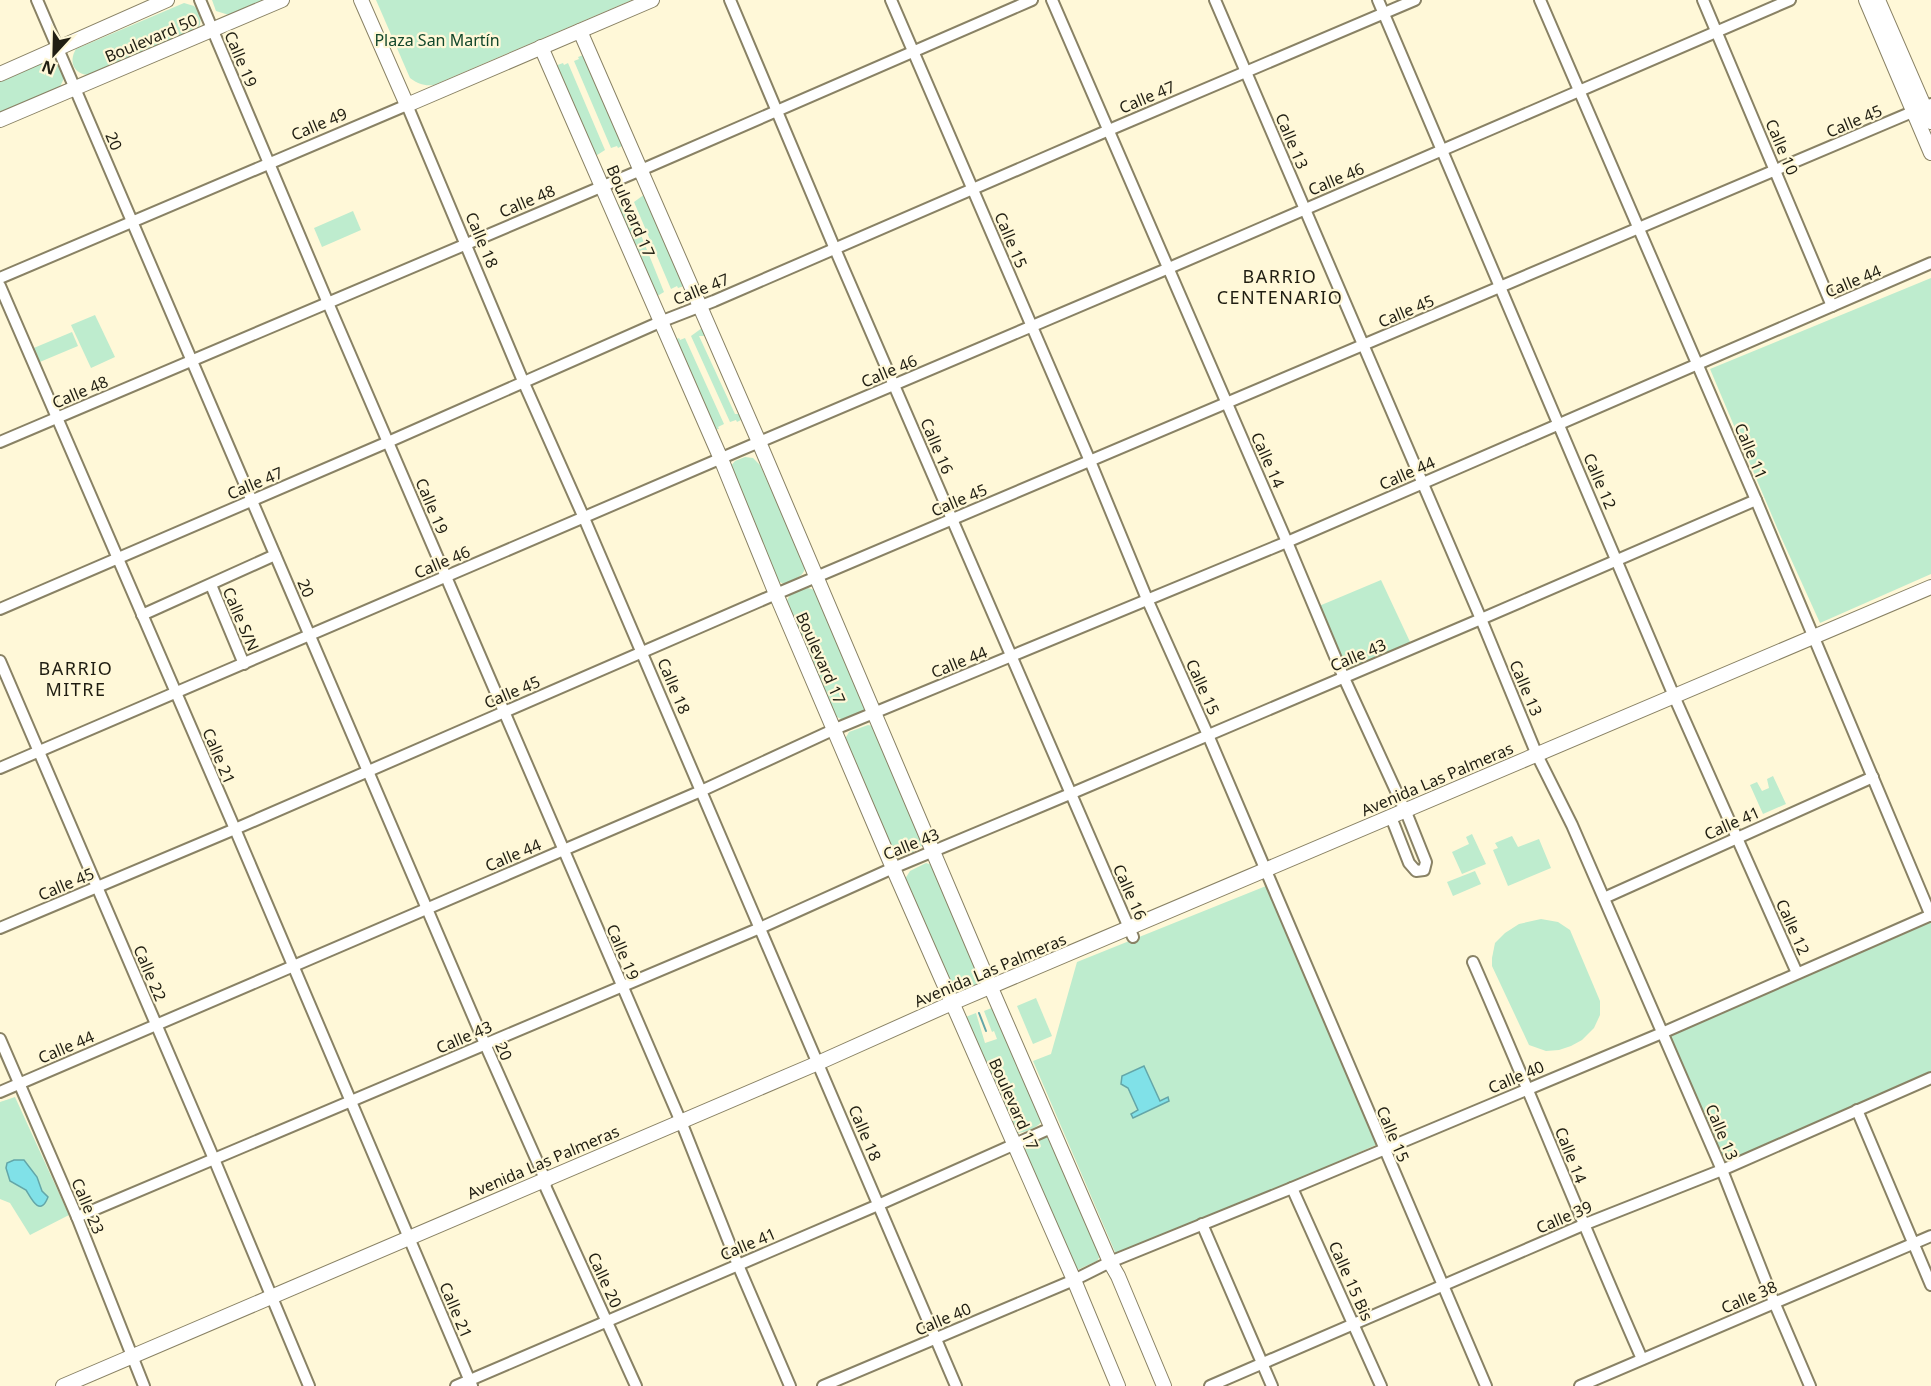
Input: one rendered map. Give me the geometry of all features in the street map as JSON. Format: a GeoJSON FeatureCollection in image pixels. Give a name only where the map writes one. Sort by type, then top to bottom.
{"type":"FeatureCollection","features":[{"type":"Feature","properties":{"kind":"main road","name":"Boulevard 50"},"geometry":{"type":"LineString","coordinates":[[0,74],[167,0]]}},
{"type":"Feature","properties":{"kind":"main road","name":"Boulevard 50"},"geometry":{"type":"LineString","coordinates":[[0,120],[282,0]]}},
{"type":"Feature","properties":{"kind":"main road","name":"Calle 18"},"geometry":{"type":"LineString","coordinates":[[362,0],[407,105]]}},
{"type":"Feature","properties":{"kind":"main road","name":"Calle 49"},"geometry":{"type":"LineString","coordinates":[[407,105],[652,0]]}},
{"type":"Feature","properties":{"kind":"main road"},"geometry":{"type":"LineString","coordinates":[[1866,0],[1931,122]]}},
{"type":"Feature","properties":{"kind":"main road"},"geometry":{"type":"LineString","coordinates":[[1878,0],[1923,107],[1931,153]]}},
{"type":"Feature","properties":{"kind":"main road","name":"Boulevard 17"},"geometry":{"type":"LineString","coordinates":[[580,31],[1164,1386]]}},
{"type":"Feature","properties":{"kind":"main road","name":"Boulevard 17"},"geometry":{"type":"LineString","coordinates":[[541,47],[721,459],[893,868],[1074,1280],[1118,1386]]}},
{"type":"Feature","properties":{"kind":"main road","name":"Avenida Las Palmeras"},"geometry":{"type":"LineString","coordinates":[[63,1386],[134,1360],[682,1126],[954,1007],[1814,641],[1931,587]]}},
{"type":"Feature","properties":{"kind":"main road","name":"Avenida Las Palmeras"},"geometry":{"type":"LineString","coordinates":[[1814,641],[1931,596]]}},
{"type":"Feature","properties":{"kind":"main road","name":"Avenida Las Palmeras"},"geometry":{"type":"LineString","coordinates":[[85,1386],[134,1360]]}},
{"type":"Feature","properties":{"kind":"street","name":"20"},"geometry":{"type":"LineString","coordinates":[[38,0],[545,1183]]}},
{"type":"Feature","properties":{"kind":"street","name":"Calle 19"},"geometry":{"type":"LineString","coordinates":[[200,0],[682,1126],[790,1386]]}},
{"type":"Feature","properties":{"kind":"street","name":"Calle 16"},"geometry":{"type":"LineString","coordinates":[[730,0],[835,249],[1131,933]]}},
{"type":"Feature","properties":{"kind":"street","name":"Calle 15"},"geometry":{"type":"LineString","coordinates":[[891,0],[1486,1386]]}},
{"type":"Feature","properties":{"kind":"street","name":"Calle 48"},"geometry":{"type":"LineString","coordinates":[[0,442],[641,170],[1032,0]]}},
{"type":"Feature","properties":{"kind":"street","name":"Calle 14"},"geometry":{"type":"LineString","coordinates":[[1052,0],[1344,678],[1407,814],[1426,862],[1424,870],[1416,871],[1408,863],[1392,820]]}},
{"type":"Feature","properties":{"kind":"street","name":"Calle 13"},"geometry":{"type":"LineString","coordinates":[[1215,0],[1539,758],[1572,825],[1722,1170],[1810,1386]]}},
{"type":"Feature","properties":{"kind":"street","name":"Calle 12"},"geometry":{"type":"LineString","coordinates":[[1378,0],[1676,700],[1797,973]]}},
{"type":"Feature","properties":{"kind":"street","name":"Calle 47"},"geometry":{"type":"LineString","coordinates":[[0,609],[660,322],[1415,0]]}},
{"type":"Feature","properties":{"kind":"street","name":"Calle 11"},"geometry":{"type":"LineString","coordinates":[[1539,0],[1756,500],[1931,916]]}},
{"type":"Feature","properties":{"kind":"street","name":"Calle 10"},"geometry":{"type":"LineString","coordinates":[[1703,0],[1832,306]]}},
{"type":"Feature","properties":{"kind":"street","name":"Calle 46"},"geometry":{"type":"LineString","coordinates":[[0,768],[1790,0]]}},
{"type":"Feature","properties":{"kind":"street","name":"Calle 49"},"geometry":{"type":"LineString","coordinates":[[0,278],[407,105]]}},
{"type":"Feature","properties":{"kind":"street","name":"Calle 18"},"geometry":{"type":"LineString","coordinates":[[407,105],[523,381],[584,518],[956,1386]]}},
{"type":"Feature","properties":{"kind":"street","name":"Calle 45"},"geometry":{"type":"LineString","coordinates":[[0,928],[235,829],[776,594],[1923,107]]}},
{"type":"Feature","properties":{"kind":"street","name":"Calle 44"},"geometry":{"type":"LineString","coordinates":[[0,1092],[701,791],[835,729],[1287,542],[1931,263]]}},
{"type":"Feature","properties":{"kind":"street","name":"Calle 21"},"geometry":{"type":"LineString","coordinates":[[0,286],[471,1383]]}},
{"type":"Feature","properties":{"kind":"street","name":"Calle 43"},"geometry":{"type":"LineString","coordinates":[[77,1218],[760,928],[893,868],[1344,678],[1756,500]]}},
{"type":"Feature","properties":{"kind":"street"},"geometry":{"type":"LineString","coordinates":[[142,615],[275,555]]}},
{"type":"Feature","properties":{"kind":"street","name":"Calle S/N"},"geometry":{"type":"LineString","coordinates":[[211,585],[244,664]]}},
{"type":"Feature","properties":{"kind":"street","name":"Calle 22"},"geometry":{"type":"LineString","coordinates":[[0,661],[309,1386]]}},
{"type":"Feature","properties":{"kind":"street","name":"Calle 41"},"geometry":{"type":"LineString","coordinates":[[1604,898],[1873,777]]}},
{"type":"Feature","properties":{"kind":"street","name":"Calle 40"},"geometry":{"type":"LineString","coordinates":[[823,1386],[1074,1280],[1110,1262],[1662,1033],[1931,916]]}},
{"type":"Feature","properties":{"kind":"street","name":"Calle 14"},"geometry":{"type":"LineString","coordinates":[[1473,962],[1528,1088],[1583,1225],[1642,1359]]}},
{"type":"Feature","properties":{"kind":"street","name":"Calle 23"},"geometry":{"type":"LineString","coordinates":[[0,1039],[77,1218],[144,1386]]}},
{"type":"Feature","properties":{"kind":"street","name":"Calle 39"},"geometry":{"type":"LineString","coordinates":[[1210,1386],[1583,1225],[1722,1170],[1931,1078]]}},
{"type":"Feature","properties":{"kind":"street"},"geometry":{"type":"LineString","coordinates":[[1857,1110],[1931,1285]]}},
{"type":"Feature","properties":{"kind":"street","name":"Calle 41"},"geometry":{"type":"LineString","coordinates":[[456,1386],[471,1383],[1051,1128]]}},
{"type":"Feature","properties":{"kind":"street","name":"Calle 20"},"geometry":{"type":"LineString","coordinates":[[545,1183],[636,1386]]}},
{"type":"Feature","properties":{"kind":"street","name":"Calle 15 Bis"},"geometry":{"type":"LineString","coordinates":[[1293,1188],[1381,1386]]}},
{"type":"Feature","properties":{"kind":"street"},"geometry":{"type":"LineString","coordinates":[[1202,1224],[1272,1386]]}},
{"type":"Feature","properties":{"kind":"street","name":"Calle 38"},"geometry":{"type":"LineString","coordinates":[[1580,1386],[1931,1236]]}},
{"type":"Feature","properties":{"kind":"green space"},"geometry":{"type":"Polygon","coordinates":[[[212,0],[265,0],[229,15],[216,11],[212,0]]]}},
{"type":"Feature","properties":{"kind":"green space","name":"Plaza San Martín"},"geometry":{"type":"Polygon","coordinates":[[[376,0],[632,0],[430,85],[421,84],[410,78],[376,0]]]}},
{"type":"Feature","properties":{"kind":"green space"},"geometry":{"type":"Polygon","coordinates":[[[184,3],[194,6],[201,14],[200,25],[197,29],[90,75],[80,73],[74,67],[73,59],[76,49],[184,3]]]}},
{"type":"Feature","properties":{"kind":"green space"},"geometry":{"type":"Polygon","coordinates":[[[586,54],[624,145],[618,148],[617,146],[611,148],[574,61],[586,54]]]}},
{"type":"Feature","properties":{"kind":"green space"},"geometry":{"type":"Polygon","coordinates":[[[47,61],[60,66],[64,78],[60,87],[0,114],[0,82],[47,61]]]}},
{"type":"Feature","properties":{"kind":"green space"},"geometry":{"type":"Polygon","coordinates":[[[563,63],[564,65],[568,63],[605,150],[594,157],[555,66],[563,63]]]}},
{"type":"Feature","properties":{"kind":"green space"},"geometry":{"type":"Polygon","coordinates":[[[645,194],[684,286],[671,289],[634,202],[645,194]]]}},
{"type":"Feature","properties":{"kind":"green space"},"geometry":{"type":"Polygon","coordinates":[[[622,203],[623,205],[628,203],[664,292],[654,298],[615,206],[622,203]]]}},
{"type":"Feature","properties":{"kind":"green space"},"geometry":{"type":"Polygon","coordinates":[[[353,211],[361,230],[322,247],[314,228],[353,211]]]}},
{"type":"Feature","properties":{"kind":"green space"},"geometry":{"type":"Polygon","coordinates":[[[1931,278],[1931,574],[1820,623],[1710,369],[1931,278]]]}},
{"type":"Feature","properties":{"kind":"green space"},"geometry":{"type":"Polygon","coordinates":[[[95,315],[115,357],[91,368],[71,325],[95,315]]]}},
{"type":"Feature","properties":{"kind":"green space"},"geometry":{"type":"Polygon","coordinates":[[[702,328],[705,336],[699,336],[735,414],[741,414],[743,419],[737,422],[736,420],[730,422],[691,336],[702,328]]]}},
{"type":"Feature","properties":{"kind":"green space"},"geometry":{"type":"Polygon","coordinates":[[[72,332],[78,346],[35,364],[29,350],[72,332]]]}},
{"type":"Feature","properties":{"kind":"green space"},"geometry":{"type":"Polygon","coordinates":[[[679,338],[680,340],[685,338],[724,424],[718,427],[719,429],[713,430],[674,340],[679,338]]]}},
{"type":"Feature","properties":{"kind":"green space"},"geometry":{"type":"Polygon","coordinates":[[[745,457],[753,458],[760,465],[805,564],[801,575],[784,584],[775,580],[730,467],[735,461],[745,457]]]}},
{"type":"Feature","properties":{"kind":"green space"},"geometry":{"type":"Polygon","coordinates":[[[1381,580],[1411,644],[1352,669],[1346,666],[1319,606],[1381,580]]]}},
{"type":"Feature","properties":{"kind":"green space"},"geometry":{"type":"Polygon","coordinates":[[[808,588],[815,590],[867,708],[865,712],[843,720],[835,716],[786,602],[791,593],[808,588]]]}},
{"type":"Feature","properties":{"kind":"green space"},"geometry":{"type":"Polygon","coordinates":[[[868,725],[873,726],[924,843],[906,855],[894,855],[845,739],[849,732],[868,725]]]}},
{"type":"Feature","properties":{"kind":"green space"},"geometry":{"type":"Polygon","coordinates":[[[1773,776],[1786,804],[1763,814],[1750,785],[1757,782],[1762,791],[1769,788],[1767,779],[1773,776]]]}},
{"type":"Feature","properties":{"kind":"green space"},"geometry":{"type":"Polygon","coordinates":[[[1472,834],[1486,864],[1462,874],[1452,852],[1469,844],[1466,837],[1472,834]]]}},
{"type":"Feature","properties":{"kind":"green space"},"geometry":{"type":"Polygon","coordinates":[[[1512,836],[1518,847],[1539,839],[1551,868],[1508,886],[1493,850],[1498,848],[1495,843],[1512,836]]]}},
{"type":"Feature","properties":{"kind":"green space"},"geometry":{"type":"Polygon","coordinates":[[[926,863],[935,866],[982,984],[957,996],[905,879],[910,871],[926,863]]]}},
{"type":"Feature","properties":{"kind":"green space"},"geometry":{"type":"Polygon","coordinates":[[[1475,871],[1481,884],[1453,896],[1447,882],[1475,871]]]}},
{"type":"Feature","properties":{"kind":"green space"},"geometry":{"type":"Polygon","coordinates":[[[1266,886],[1378,1144],[1118,1259],[1033,1061],[1051,1054],[1077,962],[1266,886]]]}},
{"type":"Feature","properties":{"kind":"green space"},"geometry":{"type":"Polygon","coordinates":[[[1931,916],[1931,1078],[1722,1170],[1662,1033],[1931,916]]]}},
{"type":"Feature","properties":{"kind":"green space"},"geometry":{"type":"Polygon","coordinates":[[[1541,919],[1558,922],[1570,930],[1600,1001],[1600,1015],[1594,1028],[1582,1040],[1559,1050],[1546,1051],[1529,1045],[1492,966],[1495,943],[1505,933],[1519,924],[1541,919]]]}},
{"type":"Feature","properties":{"kind":"green space"},"geometry":{"type":"Polygon","coordinates":[[[1036,998],[1052,1036],[1033,1044],[1017,1006],[1036,998]]]}},
{"type":"Feature","properties":{"kind":"green space"},"geometry":{"type":"Polygon","coordinates":[[[994,1007],[1042,1121],[1021,1133],[1014,1133],[963,1018],[976,1013],[985,1043],[997,1039],[984,1011],[994,1007]]]}},
{"type":"Feature","properties":{"kind":"green space"},"geometry":{"type":"Polygon","coordinates":[[[15,1097],[69,1215],[30,1235],[10,1203],[0,1199],[0,1102],[15,1097]]]}},
{"type":"Feature","properties":{"kind":"green space"},"geometry":{"type":"Polygon","coordinates":[[[1042,1136],[1050,1138],[1100,1256],[1097,1261],[1077,1270],[1074,1270],[1022,1147],[1042,1136]]]}},
{"type":"Feature","properties":{"kind":"water"},"geometry":{"type":"Polygon","coordinates":[[[1144,1066],[1160,1101],[1168,1097],[1169,1101],[1133,1118],[1131,1114],[1138,1110],[1128,1088],[1121,1084],[1122,1076],[1144,1066]]]}},
{"type":"Feature","properties":{"kind":"water"},"geometry":{"type":"Polygon","coordinates":[[[24,1160],[37,1177],[42,1191],[48,1197],[42,1206],[33,1201],[26,1190],[10,1181],[6,1168],[7,1163],[24,1160]]]}},
{"type":"Feature","properties":{"kind":"waterway"},"geometry":{"type":"LineString","coordinates":[[979,1013],[986,1031]]}},
{"type":"Feature","properties":{"kind":"district","name":"BARRIO CENTENARIO"},"geometry":{"type":"Point","coordinates":[1280,287]}},
{"type":"Feature","properties":{"kind":"district","name":"BARRIO MITRE"},"geometry":{"type":"Point","coordinates":[76,679]}}]}
